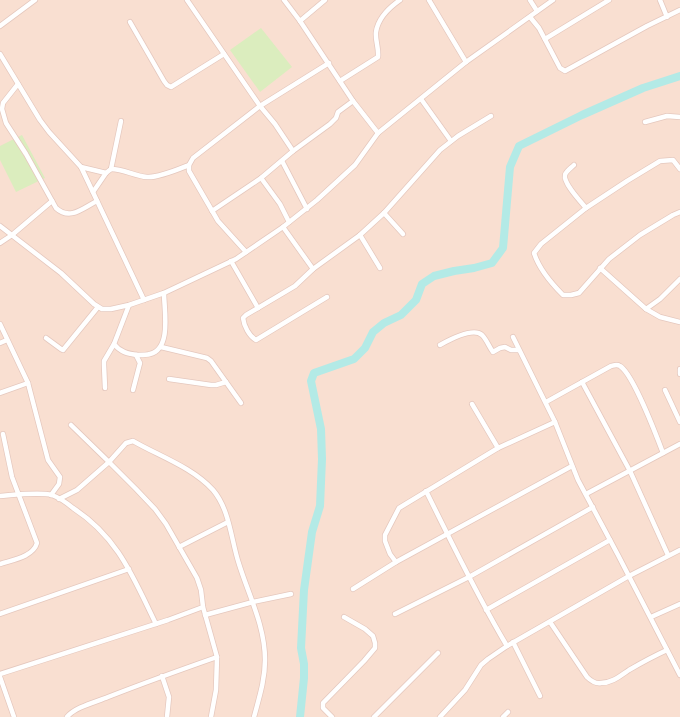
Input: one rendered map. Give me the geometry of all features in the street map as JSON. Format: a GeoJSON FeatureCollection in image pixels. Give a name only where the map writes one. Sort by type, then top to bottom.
{"type":"FeatureCollection","features":[{"type":"Feature","properties":{"kind":"street"},"geometry":{"type":"LineString","coordinates":[[0,26],[35,0]]}},
{"type":"Feature","properties":{"kind":"street"},"geometry":{"type":"LineString","coordinates":[[187,0],[293,151]]}},
{"type":"Feature","properties":{"kind":"street"},"geometry":{"type":"LineString","coordinates":[[284,0],[329,63],[353,101],[378,133]]}},
{"type":"Feature","properties":{"kind":"street"},"geometry":{"type":"LineString","coordinates":[[300,21],[325,0]]}},
{"type":"Feature","properties":{"kind":"street"},"geometry":{"type":"LineString","coordinates":[[340,81],[378,57],[376,32],[383,16],[400,0]]}},
{"type":"Feature","properties":{"kind":"street"},"geometry":{"type":"LineString","coordinates":[[429,0],[466,62]]}},
{"type":"Feature","properties":{"kind":"street"},"geometry":{"type":"LineString","coordinates":[[530,0],[537,11]]}},
{"type":"Feature","properties":{"kind":"street"},"geometry":{"type":"LineString","coordinates":[[0,226],[61,273],[102,309],[111,309],[129,305],[164,293],[230,261],[283,227],[356,165],[378,133],[466,62],[553,0]]}},
{"type":"Feature","properties":{"kind":"street"},"geometry":{"type":"LineString","coordinates":[[545,39],[609,0]]}},
{"type":"Feature","properties":{"kind":"street"},"geometry":{"type":"LineString","coordinates":[[660,0],[667,16]]}},
{"type":"Feature","properties":{"kind":"street"},"geometry":{"type":"LineString","coordinates":[[530,17],[539,28],[560,68],[565,71],[680,10]]}},
{"type":"Feature","properties":{"kind":"street"},"geometry":{"type":"LineString","coordinates":[[130,22],[164,81],[167,85],[172,87],[224,54]]}},
{"type":"Feature","properties":{"kind":"street"},"geometry":{"type":"LineString","coordinates":[[0,54],[40,120],[81,167],[144,300]]}},
{"type":"Feature","properties":{"kind":"street"},"geometry":{"type":"LineString","coordinates":[[246,252],[212,211],[189,170],[189,165],[193,158],[260,106],[329,63]]}},
{"type":"Feature","properties":{"kind":"street"},"geometry":{"type":"LineString","coordinates":[[18,84],[3,103],[2,109],[9,128],[26,154],[56,208],[60,212],[68,214],[75,213],[97,200]]}},
{"type":"Feature","properties":{"kind":"street"},"geometry":{"type":"LineString","coordinates":[[421,99],[451,141]]}},
{"type":"Feature","properties":{"kind":"street"},"geometry":{"type":"LineString","coordinates":[[212,211],[261,178],[293,151],[330,124],[336,118],[338,112],[353,101]]}},
{"type":"Feature","properties":{"kind":"street"},"geometry":{"type":"LineString","coordinates":[[327,297],[256,340],[253,339],[244,324],[243,318],[246,315],[294,286],[313,269],[360,235],[384,213],[440,150],[451,141],[491,116]]}},
{"type":"Feature","properties":{"kind":"street"},"geometry":{"type":"LineString","coordinates":[[645,122],[654,118],[667,116],[680,117]]}},
{"type":"Feature","properties":{"kind":"street"},"geometry":{"type":"LineString","coordinates":[[111,169],[121,121]]}},
{"type":"Feature","properties":{"kind":"street"},"geometry":{"type":"LineString","coordinates":[[680,169],[673,160],[660,161],[586,208],[541,244],[534,253],[536,259],[551,283],[563,294],[571,295],[579,293],[609,259],[640,235],[680,212]]}},
{"type":"Feature","properties":{"kind":"street"},"geometry":{"type":"LineString","coordinates":[[282,161],[306,208]]}},
{"type":"Feature","properties":{"kind":"street"},"geometry":{"type":"LineString","coordinates":[[93,192],[106,173],[111,169],[117,169],[148,178],[189,165]]}},
{"type":"Feature","properties":{"kind":"street"},"geometry":{"type":"LineString","coordinates":[[574,165],[566,174],[565,178],[586,208]]}},
{"type":"Feature","properties":{"kind":"street"},"geometry":{"type":"LineString","coordinates":[[81,167],[106,173]]}},
{"type":"Feature","properties":{"kind":"street"},"geometry":{"type":"LineString","coordinates":[[261,178],[280,204],[289,222]]}},
{"type":"Feature","properties":{"kind":"street"},"geometry":{"type":"LineString","coordinates":[[0,243],[12,235],[52,200]]}},
{"type":"Feature","properties":{"kind":"street"},"geometry":{"type":"LineString","coordinates":[[384,213],[403,234]]}},
{"type":"Feature","properties":{"kind":"street"},"geometry":{"type":"LineString","coordinates":[[283,227],[313,269]]}},
{"type":"Feature","properties":{"kind":"street"},"geometry":{"type":"LineString","coordinates":[[360,235],[380,268]]}},
{"type":"Feature","properties":{"kind":"street"},"geometry":{"type":"LineString","coordinates":[[230,261],[258,308]]}},
{"type":"Feature","properties":{"kind":"street"},"geometry":{"type":"LineString","coordinates":[[600,268],[646,309],[660,317],[680,322]]}},
{"type":"Feature","properties":{"kind":"street"},"geometry":{"type":"LineString","coordinates":[[646,309],[660,299],[680,279]]}},
{"type":"Feature","properties":{"kind":"street"},"geometry":{"type":"LineString","coordinates":[[162,347],[165,330],[164,293]]}},
{"type":"Feature","properties":{"kind":"street"},"geometry":{"type":"LineString","coordinates":[[105,388],[104,361],[114,344],[129,305]]}},
{"type":"Feature","properties":{"kind":"street"},"geometry":{"type":"LineString","coordinates":[[46,338],[63,350],[98,307]]}},
{"type":"Feature","properties":{"kind":"street"},"geometry":{"type":"LineString","coordinates":[[0,324],[28,383],[48,460],[60,477],[59,484],[51,495]]}},
{"type":"Feature","properties":{"kind":"street"},"geometry":{"type":"LineString","coordinates":[[440,345],[450,340],[476,332],[482,334],[493,352],[505,347],[511,350],[519,350]]}},
{"type":"Feature","properties":{"kind":"street"},"geometry":{"type":"LineString","coordinates":[[513,337],[546,402],[578,480],[651,616],[680,675]]}},
{"type":"Feature","properties":{"kind":"street"},"geometry":{"type":"LineString","coordinates":[[0,343],[7,340]]}},
{"type":"Feature","properties":{"kind":"street"},"geometry":{"type":"LineString","coordinates":[[114,344],[119,350],[136,354],[150,354],[162,347],[207,358],[211,361],[241,403]]}},
{"type":"Feature","properties":{"kind":"street"},"geometry":{"type":"LineString","coordinates":[[134,390],[140,362],[136,354]]}},
{"type":"Feature","properties":{"kind":"street"},"geometry":{"type":"LineString","coordinates":[[546,402],[616,364],[629,375],[663,453]]}},
{"type":"Feature","properties":{"kind":"street"},"geometry":{"type":"LineString","coordinates":[[680,369],[680,374]]}},
{"type":"Feature","properties":{"kind":"street"},"geometry":{"type":"LineString","coordinates":[[169,379],[211,385],[226,382]]}},
{"type":"Feature","properties":{"kind":"street"},"geometry":{"type":"LineString","coordinates":[[582,382],[630,471],[668,556]]}},
{"type":"Feature","properties":{"kind":"street"},"geometry":{"type":"LineString","coordinates":[[0,393],[28,383]]}},
{"type":"Feature","properties":{"kind":"street"},"geometry":{"type":"LineString","coordinates":[[665,390],[680,422]]}},
{"type":"Feature","properties":{"kind":"street"},"geometry":{"type":"LineString","coordinates":[[472,404],[498,448]]}},
{"type":"Feature","properties":{"kind":"street"},"geometry":{"type":"LineString","coordinates":[[396,562],[386,547],[385,535],[399,508],[498,448],[555,422]]}},
{"type":"Feature","properties":{"kind":"street"},"geometry":{"type":"LineString","coordinates":[[71,425],[155,509],[166,524],[197,578],[201,590],[203,608],[217,657],[216,690],[211,717]]}},
{"type":"Feature","properties":{"kind":"street"},"geometry":{"type":"LineString","coordinates":[[0,564],[30,554],[36,547],[37,543],[12,477],[3,434]]}},
{"type":"Feature","properties":{"kind":"street"},"geometry":{"type":"LineString","coordinates":[[60,499],[77,490],[109,462],[126,443],[133,441],[185,468],[208,486],[220,501],[228,522],[238,564],[253,602],[262,631],[265,660],[264,676],[254,717]]}},
{"type":"Feature","properties":{"kind":"street"},"geometry":{"type":"LineString","coordinates":[[586,494],[680,444]]}},
{"type":"Feature","properties":{"kind":"street"},"geometry":{"type":"LineString","coordinates":[[353,589],[396,562],[572,466]]}},
{"type":"Feature","properties":{"kind":"street"},"geometry":{"type":"LineString","coordinates":[[426,491],[486,610],[507,646]]}},
{"type":"Feature","properties":{"kind":"street"},"geometry":{"type":"LineString","coordinates":[[0,496],[18,494],[51,495],[80,512],[102,530],[112,542],[129,569],[156,624]]}},
{"type":"Feature","properties":{"kind":"street"},"geometry":{"type":"LineString","coordinates":[[395,614],[469,577],[593,507]]}},
{"type":"Feature","properties":{"kind":"street"},"geometry":{"type":"LineString","coordinates":[[179,546],[228,522]]}},
{"type":"Feature","properties":{"kind":"street"},"geometry":{"type":"LineString","coordinates":[[486,610],[610,540]]}},
{"type":"Feature","properties":{"kind":"street"},"geometry":{"type":"LineString","coordinates":[[440,717],[465,690],[481,665],[488,659],[507,646],[629,576],[680,550]]}},
{"type":"Feature","properties":{"kind":"street"},"geometry":{"type":"LineString","coordinates":[[0,614],[129,569]]}},
{"type":"Feature","properties":{"kind":"street"},"geometry":{"type":"LineString","coordinates":[[205,615],[253,602],[292,594]]}},
{"type":"Feature","properties":{"kind":"street"},"geometry":{"type":"LineString","coordinates":[[651,616],[680,604]]}},
{"type":"Feature","properties":{"kind":"street"},"geometry":{"type":"LineString","coordinates":[[14,717],[0,675],[203,608]]}},
{"type":"Feature","properties":{"kind":"street"},"geometry":{"type":"LineString","coordinates":[[332,717],[324,708],[323,703],[375,648],[373,636],[365,629],[344,618]]}},
{"type":"Feature","properties":{"kind":"street"},"geometry":{"type":"LineString","coordinates":[[550,622],[587,677],[596,683],[608,682],[615,679],[667,650]]}},
{"type":"Feature","properties":{"kind":"street"},"geometry":{"type":"LineString","coordinates":[[514,642],[540,696]]}},
{"type":"Feature","properties":{"kind":"street"},"geometry":{"type":"LineString","coordinates":[[374,717],[438,652]]}},
{"type":"Feature","properties":{"kind":"street"},"geometry":{"type":"LineString","coordinates":[[67,717],[75,710],[162,676],[217,657]]}},
{"type":"Feature","properties":{"kind":"street"},"geometry":{"type":"LineString","coordinates":[[162,676],[169,697],[167,717]]}},
{"type":"Feature","properties":{"kind":"street"},"geometry":{"type":"LineString","coordinates":[[503,717],[508,712]]}},
{"type":"Feature","properties":{"kind":"shaded area"},"geometry":{"type":"Polygon","coordinates":[[[0,0],[680,0],[680,717],[0,717],[0,0]]]}},
{"type":"Feature","properties":{"kind":"green space"},"geometry":{"type":"Polygon","coordinates":[[[261,28],[292,67],[260,92],[230,50],[261,28]]]}},
{"type":"Feature","properties":{"kind":"green space"},"geometry":{"type":"Polygon","coordinates":[[[22,135],[45,178],[16,192],[0,160],[0,146],[22,135]]]}},
{"type":"Feature","properties":{"kind":"waterway"},"geometry":{"type":"LineString","coordinates":[[300,717],[304,678],[304,664],[301,648],[304,590],[312,532],[320,506],[322,459],[321,429],[311,381],[314,373],[354,359],[365,348],[373,332],[384,323],[401,315],[416,300],[422,284],[434,276],[492,263],[503,248],[510,167],[519,146],[582,115],[643,88],[680,76]]}}]}
